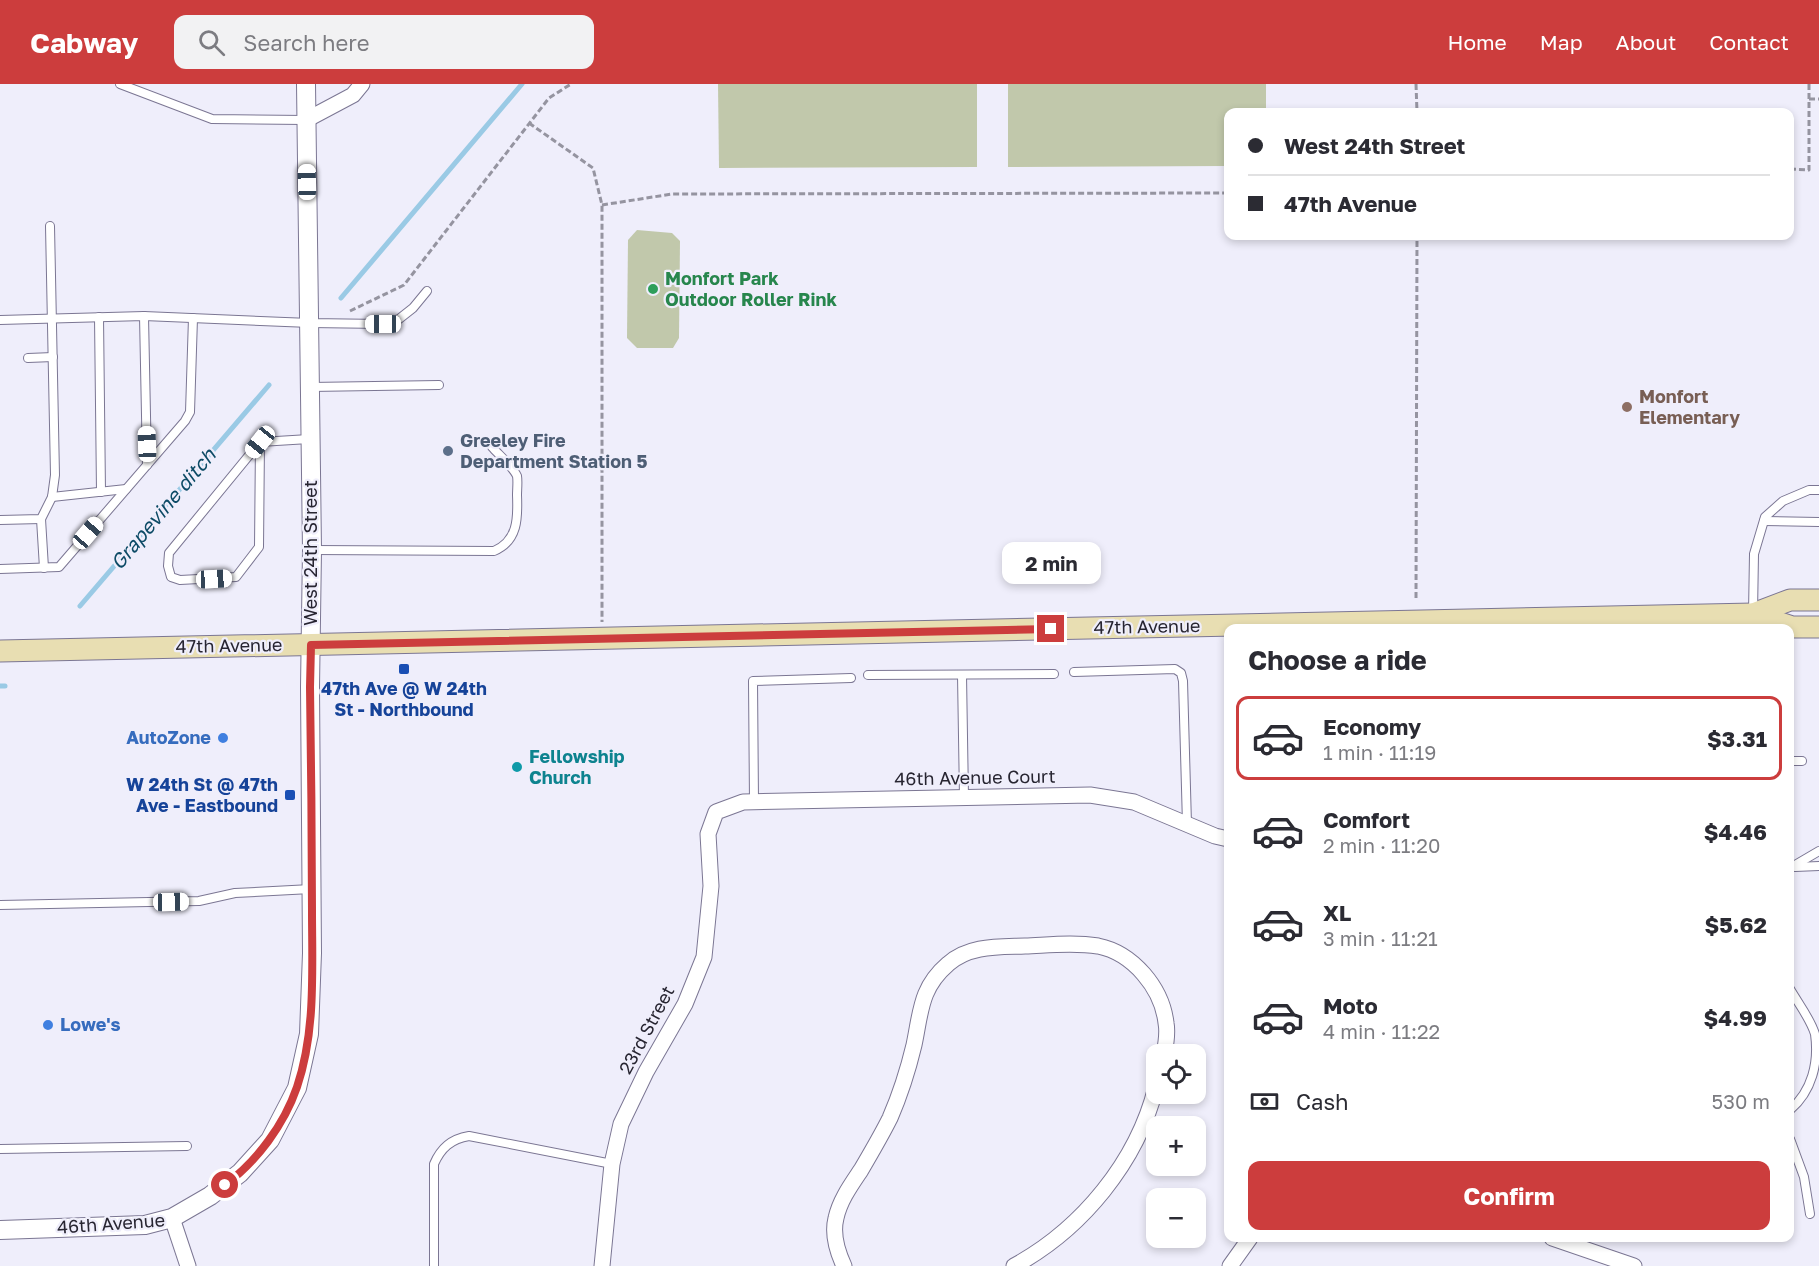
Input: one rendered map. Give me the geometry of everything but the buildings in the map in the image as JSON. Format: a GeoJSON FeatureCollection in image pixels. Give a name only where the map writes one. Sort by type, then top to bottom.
{"type":"FeatureCollection","features":[{"type":"Feature","properties":{"kind":"main road","name":"47th Avenue"},"geometry":{"type":"LineString","coordinates":[[1385,624],[1753,614],[1790,600],[1819,600]]}},
{"type":"Feature","properties":{"kind":"main road","name":"47th Avenue"},"geometry":{"type":"LineString","coordinates":[[1753,614],[1783,624]]}},
{"type":"Feature","properties":{"kind":"main road","name":"47th Avenue"},"geometry":{"type":"LineString","coordinates":[[0,651],[1224,627]]}},
{"type":"Feature","properties":{"kind":"main road","name":"47th Avenue"},"geometry":{"type":"LineString","coordinates":[[1794,627],[1819,627]]}},
{"type":"Feature","properties":{"kind":"street","name":"West 24th Street"},"geometry":{"type":"LineString","coordinates":[[172,1218],[210,1196],[240,1173],[270,1140],[297,1088],[309,1034],[312,971],[310,687],[312,550],[306,84]]}},
{"type":"Feature","properties":{"kind":"street"},"geometry":{"type":"LineString","coordinates":[[306,120],[353,95],[362,84]]}},
{"type":"Feature","properties":{"kind":"street","name":"46th Avenue Court"},"geometry":{"type":"LineString","coordinates":[[716,812],[744,802],[1090,795],[1134,802],[1224,838]]}},
{"type":"Feature","properties":{"kind":"street","name":"23rd Street"},"geometry":{"type":"LineString","coordinates":[[602,1266],[612,1164],[621,1124],[646,1072],[685,1004],[704,957],[711,886],[708,834],[716,812]]}},
{"type":"Feature","properties":{"kind":"street"},"geometry":{"type":"LineString","coordinates":[[844,1266],[835,1237],[836,1219],[842,1199],[874,1149],[890,1118],[911,1057],[923,999],[932,980],[949,963],[965,953],[992,947],[1080,944],[1101,947],[1140,969],[1157,994],[1166,1022],[1165,1044]]}},
{"type":"Feature","properties":{"kind":"street"},"geometry":{"type":"LineString","coordinates":[[1017,1266],[1052,1242],[1104,1191],[1125,1160],[1142,1128],[1150,1104]]}},
{"type":"Feature","properties":{"kind":"street","name":"46th Avenue"},"geometry":{"type":"LineString","coordinates":[[0,1230],[145,1225],[172,1218],[188,1266]]}},
{"type":"Feature","properties":{"kind":"street"},"geometry":{"type":"LineString","coordinates":[[1230,1266],[1247,1242]]}},
{"type":"Feature","properties":{"kind":"street"},"geometry":{"type":"LineString","coordinates":[[1564,1242],[1634,1266]]}},
{"type":"Feature","properties":{"kind":"lane"},"geometry":{"type":"LineString","coordinates":[[120,84],[212,119],[306,120]]}},
{"type":"Feature","properties":{"kind":"lane"},"geometry":{"type":"LineString","coordinates":[[44,568],[41,519],[52,497],[55,475],[50,226]]}},
{"type":"Feature","properties":{"kind":"lane"},"geometry":{"type":"LineString","coordinates":[[0,320],[144,316],[310,324],[383,324],[406,314],[427,291]]}},
{"type":"Feature","properties":{"kind":"lane"},"geometry":{"type":"LineString","coordinates":[[144,316],[147,465]]}},
{"type":"Feature","properties":{"kind":"lane"},"geometry":{"type":"LineString","coordinates":[[99,317],[101,492]]}},
{"type":"Feature","properties":{"kind":"lane"},"geometry":{"type":"LineString","coordinates":[[0,569],[59,567],[185,421],[190,412],[193,318]]}},
{"type":"Feature","properties":{"kind":"lane"},"geometry":{"type":"LineString","coordinates":[[28,358],[54,357]]}},
{"type":"Feature","properties":{"kind":"lane"},"geometry":{"type":"LineString","coordinates":[[310,387],[439,385]]}},
{"type":"Feature","properties":{"kind":"lane"},"geometry":{"type":"LineString","coordinates":[[260,442],[259,547],[236,577],[180,580],[171,577],[168,566],[169,553],[260,442],[311,439]]}},
{"type":"Feature","properties":{"kind":"lane"},"geometry":{"type":"LineString","coordinates":[[312,550],[494,551],[503,547],[510,541],[515,531],[518,517],[517,475],[492,447]]}},
{"type":"Feature","properties":{"kind":"lane"},"geometry":{"type":"LineString","coordinates":[[52,497],[126,489]]}},
{"type":"Feature","properties":{"kind":"lane"},"geometry":{"type":"LineString","coordinates":[[1753,614],[1754,554],[1766,517],[1783,501],[1809,490],[1819,490]]}},
{"type":"Feature","properties":{"kind":"lane"},"geometry":{"type":"LineString","coordinates":[[0,520],[41,519]]}},
{"type":"Feature","properties":{"kind":"lane"},"geometry":{"type":"LineString","coordinates":[[1764,521],[1819,522]]}},
{"type":"Feature","properties":{"kind":"lane"},"geometry":{"type":"LineString","coordinates":[[1074,672],[1175,669],[1181,674],[1187,824]]}},
{"type":"Feature","properties":{"kind":"lane"},"geometry":{"type":"LineString","coordinates":[[868,675],[1054,674]]}},
{"type":"Feature","properties":{"kind":"lane"},"geometry":{"type":"LineString","coordinates":[[962,675],[964,798]]}},
{"type":"Feature","properties":{"kind":"lane"},"geometry":{"type":"LineString","coordinates":[[754,802],[753,681],[851,678]]}},
{"type":"Feature","properties":{"kind":"lane"},"geometry":{"type":"LineString","coordinates":[[1794,761],[1803,761]]}},
{"type":"Feature","properties":{"kind":"lane"},"geometry":{"type":"LineString","coordinates":[[1794,866],[1819,851]]}},
{"type":"Feature","properties":{"kind":"lane"},"geometry":{"type":"LineString","coordinates":[[1794,867],[1819,866]]}},
{"type":"Feature","properties":{"kind":"lane"},"geometry":{"type":"LineString","coordinates":[[0,905],[199,902],[236,893],[312,889]]}},
{"type":"Feature","properties":{"kind":"lane"},"geometry":{"type":"LineString","coordinates":[[1794,996],[1815,1034],[1817,1050],[1816,1078],[1794,1106]]}},
{"type":"Feature","properties":{"kind":"lane"},"geometry":{"type":"LineString","coordinates":[[434,1266],[434,1164],[439,1153],[458,1138],[469,1137],[612,1164]]}},
{"type":"Feature","properties":{"kind":"lane"},"geometry":{"type":"LineString","coordinates":[[0,1149],[187,1146]]}},
{"type":"Feature","properties":{"kind":"lane"},"geometry":{"type":"LineString","coordinates":[[1794,1150],[1804,1178],[1810,1214]]}},
{"type":"Feature","properties":{"kind":"path"},"geometry":{"type":"LineString","coordinates":[[347,312],[404,285],[549,98],[571,84]]}},
{"type":"Feature","properties":{"kind":"path"},"geometry":{"type":"LineString","coordinates":[[1416,84],[1417,108]]}},
{"type":"Feature","properties":{"kind":"path"},"geometry":{"type":"LineString","coordinates":[[1794,169],[1809,170],[1809,84]]}},
{"type":"Feature","properties":{"kind":"path"},"geometry":{"type":"LineString","coordinates":[[1809,99],[1819,99]]}},
{"type":"Feature","properties":{"kind":"path"},"geometry":{"type":"LineString","coordinates":[[529,123],[593,168],[602,205],[602,638]]}},
{"type":"Feature","properties":{"kind":"path"},"geometry":{"type":"LineString","coordinates":[[602,205],[672,194],[1224,193]]}},
{"type":"Feature","properties":{"kind":"path"},"geometry":{"type":"LineString","coordinates":[[1416,598],[1417,240]]}},
{"type":"Feature","properties":{"kind":"green space"},"geometry":{"type":"Polygon","coordinates":[[[718,84],[977,84],[977,167],[719,168],[718,84]]]}},
{"type":"Feature","properties":{"kind":"green space"},"geometry":{"type":"Polygon","coordinates":[[[1008,84],[1266,84],[1266,108],[1224,108],[1224,166],[1008,167],[1008,84]]]}},
{"type":"Feature","properties":{"kind":"green space","name":"Monfort Park Outdoor Roller Rink"},"geometry":{"type":"Polygon","coordinates":[[[637,230],[672,233],[680,241],[679,338],[673,348],[637,348],[627,338],[628,240],[637,230]]]}},
{"type":"Feature","properties":{"kind":"waterway","name":"Grapevine ditch"},"geometry":{"type":"LineString","coordinates":[[341,298],[522,84]]}},
{"type":"Feature","properties":{"kind":"waterway","name":"Grapevine ditch"},"geometry":{"type":"LineString","coordinates":[[80,606],[269,385]]}},
{"type":"Feature","properties":{"kind":"waterway","name":"Grapevine ditch"},"geometry":{"type":"LineString","coordinates":[[0,686],[5,686]]}},
{"type":"Feature","properties":{"kind":"place","name":"Monfort Park Outdoor Roller Rink"},"geometry":{"type":"Point","coordinates":[653,289]}},
{"type":"Feature","properties":{"kind":"place","name":"Monfort Elementary"},"geometry":{"type":"Point","coordinates":[1627,407]}},
{"type":"Feature","properties":{"kind":"place","name":"Greeley Fire Department Station 5"},"geometry":{"type":"Point","coordinates":[448,451]}},
{"type":"Feature","properties":{"kind":"place","name":"47th Ave @ W 24th St - Northbound"},"geometry":{"type":"Point","coordinates":[404,669]}},
{"type":"Feature","properties":{"kind":"place","name":"AutoZone"},"geometry":{"type":"Point","coordinates":[223,738]}},
{"type":"Feature","properties":{"kind":"place","name":"Fellowship Church"},"geometry":{"type":"Point","coordinates":[517,767]}},
{"type":"Feature","properties":{"kind":"place","name":"W 24th St @ 47th Ave - Eastbound"},"geometry":{"type":"Point","coordinates":[290,795]}},
{"type":"Feature","properties":{"kind":"place","name":"Lowe's"},"geometry":{"type":"Point","coordinates":[48,1025]}},
{"type":"Feature","properties":{"kind":"route"},"geometry":{"type":"LineString","coordinates":[[225,1185],[240,1173],[270,1140],[297,1088],[309,1034],[312,990],[311,645],[1051,629]]}}]}
